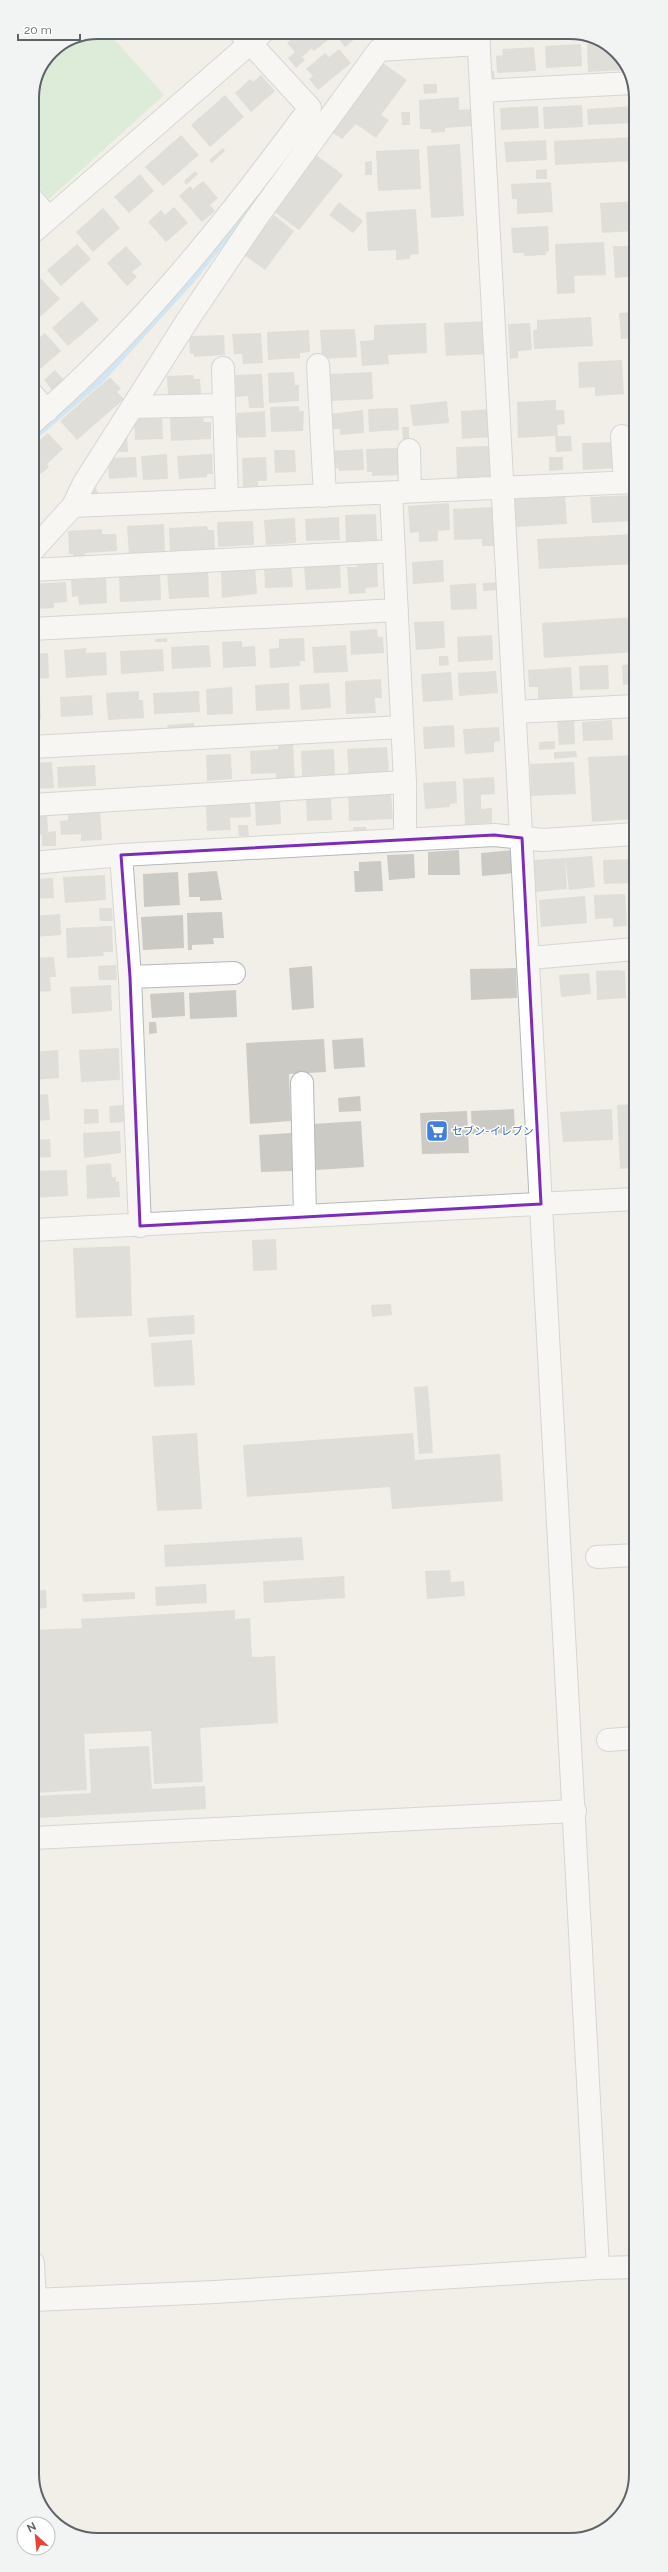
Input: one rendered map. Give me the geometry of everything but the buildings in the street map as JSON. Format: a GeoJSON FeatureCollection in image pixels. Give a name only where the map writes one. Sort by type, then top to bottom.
{"type":"FeatureCollection","features":[{"type":"Feature","properties":{"kind":"street"},"geometry":{"type":"LineString","coordinates":[[39,227],[248,39]]}},
{"type":"Feature","properties":{"kind":"street"},"geometry":{"type":"LineString","coordinates":[[40,417],[105,358],[231,214],[310,108],[253,39]]}},
{"type":"Feature","properties":{"kind":"street"},"geometry":{"type":"LineString","coordinates":[[39,543],[73,506],[84,483],[132,407],[258,216],[379,50],[470,39]]}},
{"type":"Feature","properties":{"kind":"street"},"geometry":{"type":"LineString","coordinates":[[478,39],[522,838],[530,958],[541,1204],[575,1811],[598,2268]]}},
{"type":"Feature","properties":{"kind":"street"},"geometry":{"type":"LineString","coordinates":[[481,91],[627,83]]}},
{"type":"Feature","properties":{"kind":"street"},"geometry":{"type":"LineString","coordinates":[[39,207],[49,218]]}},
{"type":"Feature","properties":{"kind":"street"},"geometry":{"type":"LineString","coordinates":[[318,365],[325,496]]}},
{"type":"Feature","properties":{"kind":"street"},"geometry":{"type":"LineString","coordinates":[[223,368],[227,500]]}},
{"type":"Feature","properties":{"kind":"street"},"geometry":{"type":"LineString","coordinates":[[132,407],[224,405]]}},
{"type":"Feature","properties":{"kind":"street"},"geometry":{"type":"LineString","coordinates":[[622,436],[629,476]]}},
{"type":"Feature","properties":{"kind":"street"},"geometry":{"type":"LineString","coordinates":[[405,840],[405,782],[394,551],[401,492],[409,450]]}},
{"type":"Feature","properties":{"kind":"street"},"geometry":{"type":"LineString","coordinates":[[73,506],[629,482]]}},
{"type":"Feature","properties":{"kind":"street"},"geometry":{"type":"LineString","coordinates":[[39,570],[394,551]]}},
{"type":"Feature","properties":{"kind":"street"},"geometry":{"type":"LineString","coordinates":[[39,629],[397,610]]}},
{"type":"Feature","properties":{"kind":"street"},"geometry":{"type":"LineString","coordinates":[[515,712],[629,706]]}},
{"type":"Feature","properties":{"kind":"street"},"geometry":{"type":"LineString","coordinates":[[39,748],[402,727]]}},
{"type":"Feature","properties":{"kind":"street"},"geometry":{"type":"LineString","coordinates":[[39,805],[405,782]]}},
{"type":"Feature","properties":{"kind":"street"},"geometry":{"type":"LineString","coordinates":[[39,862],[121,855],[494,835],[544,840],[629,834]]}},
{"type":"Feature","properties":{"kind":"street"},"geometry":{"type":"LineString","coordinates":[[121,855],[130,977],[140,1226]]}},
{"type":"Feature","properties":{"kind":"street"},"geometry":{"type":"LineString","coordinates":[[530,958],[629,950]]}},
{"type":"Feature","properties":{"kind":"street"},"geometry":{"type":"LineString","coordinates":[[130,977],[234,973]]}},
{"type":"Feature","properties":{"kind":"street"},"geometry":{"type":"LineString","coordinates":[[302,1083],[305,1216]]}},
{"type":"Feature","properties":{"kind":"street"},"geometry":{"type":"LineString","coordinates":[[39,1230],[140,1226],[629,1199]]}},
{"type":"Feature","properties":{"kind":"street"},"geometry":{"type":"LineString","coordinates":[[597,1558],[629,1556]]}},
{"type":"Feature","properties":{"kind":"street"},"geometry":{"type":"LineString","coordinates":[[608,1740],[629,1738]]}},
{"type":"Feature","properties":{"kind":"street"},"geometry":{"type":"LineString","coordinates":[[39,1838],[575,1811]]}},
{"type":"Feature","properties":{"kind":"street"},"geometry":{"type":"LineString","coordinates":[[39,2300],[215,2292],[629,2267]]}},
{"type":"Feature","properties":{"kind":"highlighted area"},"geometry":{"type":"Polygon","coordinates":[[[494,835],[522,838],[541,1204],[140,1226],[130,977],[121,855],[494,835]]]}},
{"type":"Feature","properties":{"kind":"green space"},"geometry":{"type":"Polygon","coordinates":[[[114,39],[164,95],[49,199],[39,188],[39,98],[43,75],[56,56],[75,43],[86,40],[114,39]]]}},
{"type":"Feature","properties":{"kind":"waterway"},"geometry":{"type":"LineString","coordinates":[[373,45],[378,39]]}},
{"type":"Feature","properties":{"kind":"waterway"},"geometry":{"type":"LineString","coordinates":[[39,433],[101,380],[191,281],[258,198]]}},
{"type":"Feature","properties":{"kind":"place","name":"セブン-イレブン"},"geometry":{"type":"Point","coordinates":[437,1131]}}]}
